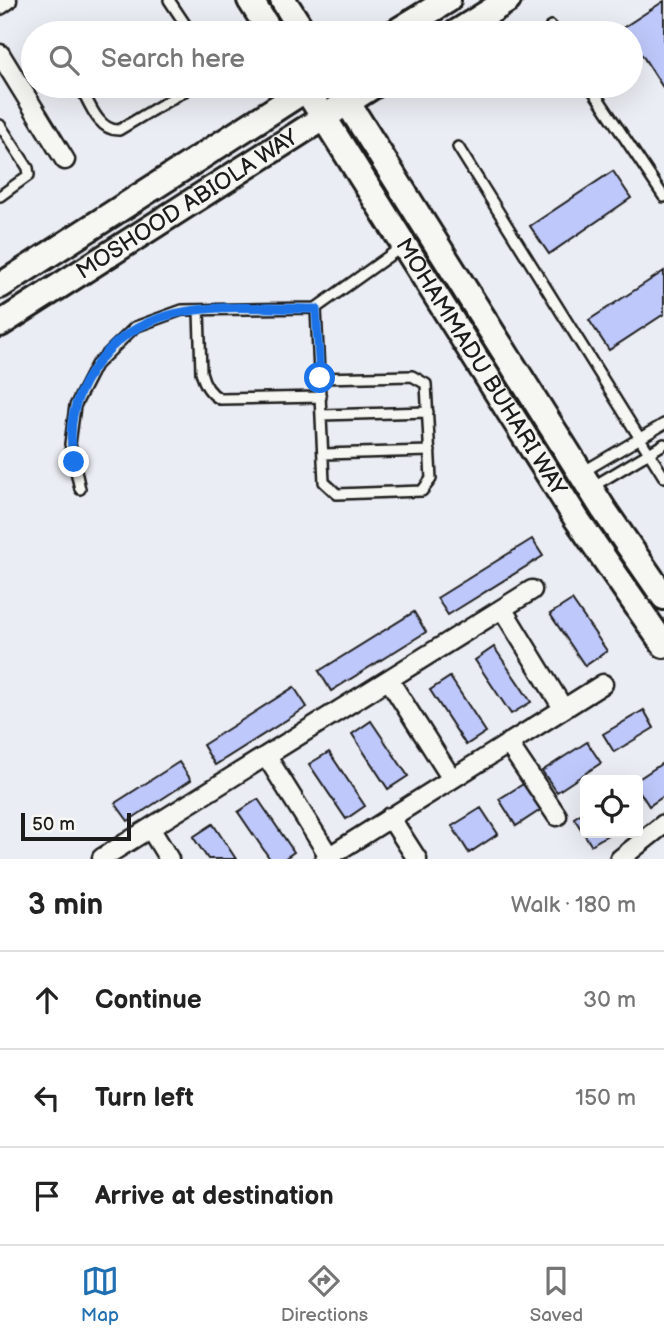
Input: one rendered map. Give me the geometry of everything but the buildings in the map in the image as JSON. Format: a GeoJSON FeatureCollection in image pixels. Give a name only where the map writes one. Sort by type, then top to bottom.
{"type":"FeatureCollection","features":[{"type":"Feature","properties":{"kind":"main road"},"geometry":{"type":"LineString","coordinates":[[250,0],[263,21]]}},
{"type":"Feature","properties":{"kind":"main road"},"geometry":{"type":"LineString","coordinates":[[283,0],[296,21]]}},
{"type":"Feature","properties":{"kind":"main road"},"geometry":{"type":"LineString","coordinates":[[414,21],[448,0]]}},
{"type":"Feature","properties":{"kind":"main road"},"geometry":{"type":"LineString","coordinates":[[475,21],[508,0]]}},
{"type":"Feature","properties":{"kind":"main road","name":"MOSHOOD ABIOLA WAY"},"geometry":{"type":"LineString","coordinates":[[0,286],[290,98]]}},
{"type":"Feature","properties":{"kind":"main road","name":"MOHAMMADU BUHARI WAY"},"geometry":{"type":"LineString","coordinates":[[313,98],[576,518],[664,645]]}},
{"type":"Feature","properties":{"kind":"main road","name":"MOSHOOD ABIOLA WAY"},"geometry":{"type":"LineString","coordinates":[[0,324],[323,117],[339,98]]}},
{"type":"Feature","properties":{"kind":"main road","name":"MOHAMMADU BUHARI WAY"},"geometry":{"type":"LineString","coordinates":[[345,98],[585,480],[664,597]]}},
{"type":"Feature","properties":{"kind":"street"},"geometry":{"type":"LineString","coordinates":[[0,5],[7,0]]}},
{"type":"Feature","properties":{"kind":"street"},"geometry":{"type":"LineString","coordinates":[[0,54],[21,88]]}},
{"type":"Feature","properties":{"kind":"street"},"geometry":{"type":"LineString","coordinates":[[27,98],[65,160]]}},
{"type":"Feature","properties":{"kind":"street"},"geometry":{"type":"LineString","coordinates":[[102,858],[532,590]]}},
{"type":"Feature","properties":{"kind":"street"},"geometry":{"type":"LineString","coordinates":[[503,610],[563,708]]}},
{"type":"Feature","properties":{"kind":"street"},"geometry":{"type":"LineString","coordinates":[[389,681],[452,779]]}},
{"type":"Feature","properties":{"kind":"street"},"geometry":{"type":"LineString","coordinates":[[267,757],[327,858],[603,684]]}},
{"type":"Feature","properties":{"kind":"street"},"geometry":{"type":"LineString","coordinates":[[508,743],[557,816]]}},
{"type":"Feature","properties":{"kind":"street"},"geometry":{"type":"LineString","coordinates":[[390,817],[417,859]]}},
{"type":"Feature","properties":{"kind":"street"},"geometry":{"type":"LineString","coordinates":[[620,859],[664,824]]}},
{"type":"Feature","properties":{"kind":"street"},"geometry":{"type":"LineString","coordinates":[[150,828],[169,859]]}},
{"type":"Feature","properties":{"kind":"lane"},"geometry":{"type":"LineString","coordinates":[[169,0],[183,21]]}},
{"type":"Feature","properties":{"kind":"lane"},"geometry":{"type":"LineString","coordinates":[[87,98],[103,127],[110,131],[119,130],[173,98]]}},
{"type":"Feature","properties":{"kind":"lane"},"geometry":{"type":"LineString","coordinates":[[598,98],[664,197]]}},
{"type":"Feature","properties":{"kind":"lane"},"geometry":{"type":"LineString","coordinates":[[0,125],[28,168],[29,175],[0,196]]}},
{"type":"Feature","properties":{"kind":"lane"},"geometry":{"type":"LineString","coordinates":[[458,147],[664,477]]}},
{"type":"Feature","properties":{"kind":"lane"},"geometry":{"type":"LineString","coordinates":[[80,489],[70,443],[70,426],[84,383],[96,365],[135,327],[169,313],[199,310],[316,309],[404,245]]}},
{"type":"Feature","properties":{"kind":"lane"},"geometry":{"type":"LineString","coordinates":[[316,309],[324,482],[337,494],[422,491],[431,479],[426,384],[412,376],[320,378]]}},
{"type":"Feature","properties":{"kind":"lane"},"geometry":{"type":"LineString","coordinates":[[199,310],[201,372],[203,382],[215,396],[220,399],[321,397]]}},
{"type":"Feature","properties":{"kind":"lane"},"geometry":{"type":"LineString","coordinates":[[321,415],[428,412]]}},
{"type":"Feature","properties":{"kind":"lane"},"geometry":{"type":"LineString","coordinates":[[585,480],[664,424]]}},
{"type":"Feature","properties":{"kind":"lane"},"geometry":{"type":"LineString","coordinates":[[585,480],[664,444]]}},
{"type":"Feature","properties":{"kind":"lane"},"geometry":{"type":"LineString","coordinates":[[323,454],[430,451]]}},
{"type":"Feature","properties":{"kind":"route"},"geometry":{"type":"LineString","coordinates":[[74,462],[70,426],[84,383],[117,341],[151,319],[182,310],[316,309],[320,378]]}}]}
